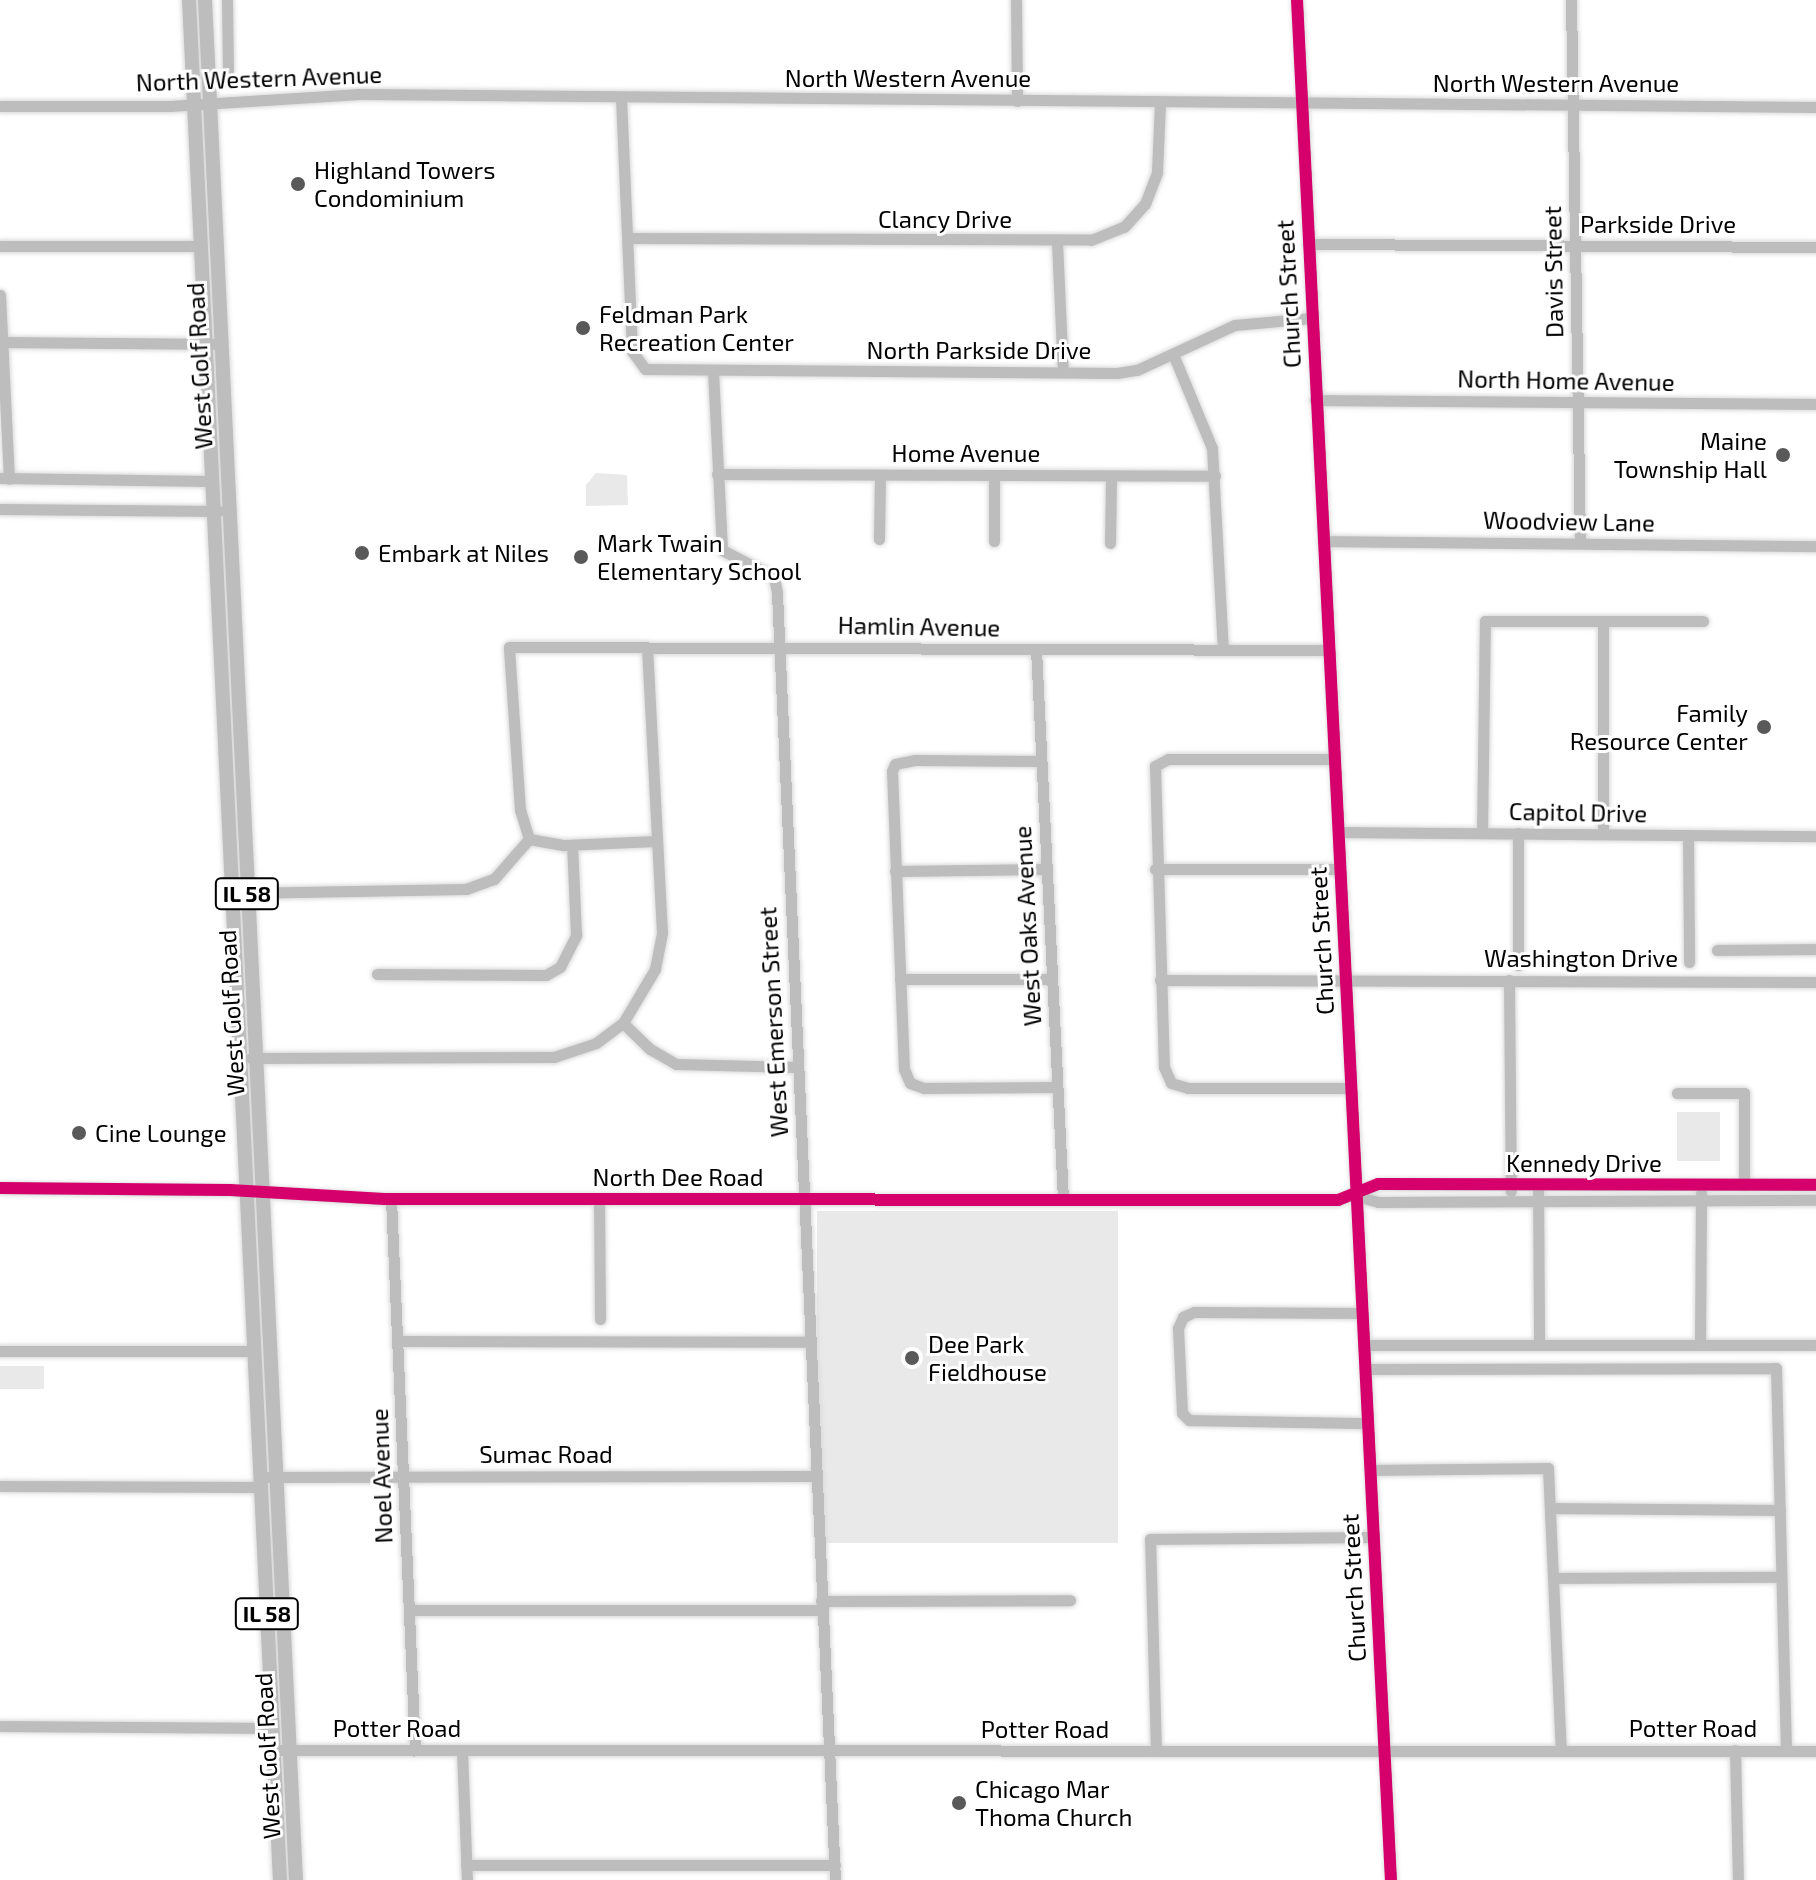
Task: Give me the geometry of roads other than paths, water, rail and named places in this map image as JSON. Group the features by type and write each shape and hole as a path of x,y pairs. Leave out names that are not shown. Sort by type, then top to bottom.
{"main road":[{"name":"West Golf Road","path":"189,0 280,1880"},
{"name":"West Golf Road","path":"205,0 296,1880"}],"street":[{"path":"227,0 228,71"},
{"path":"1016,0 1017,101"},
{"name":"Church Street","path":"1297,0 1391,1880"},
{"name":"Davis Street","path":"1571,0 1580,543"},
{"name":"North Western Avenue","path":"0,106 192,103 360,94 1816,107"},
{"path":"621,98 628,238"},
{"name":"Clancy Drive","path":"628,238 1057,242 1110,234 1145,204 1157,172 1160,102"},
{"name":"North Parkside Drive","path":"628,238 632,351 638,365 652,371 1126,372 1235,325 1312,318"},
{"path":"1057,242 1063,372"},
{"name":"Parkside Drive","path":"1308,244 1816,247"},
{"path":"0,246 199,246"},
{"path":"0,295 4,478 210,481"},
{"path":"2,342 220,344"},
{"path":"1173,354 1206,427 1215,476 1223,649"},
{"name":"West Emerson Street","path":"713,371 722,550 774,577 835,1880"},
{"name":"North Home Avenue","path":"1315,400 1816,404"},
{"name":"Home Avenue","path":"717,474 1215,476"},
{"path":"879,539 880,475"},
{"path":"994,475 994,541"},
{"path":"1110,543 1111,476"},
{"path":"0,509 228,511"},
{"name":"Woodview Lane","path":"1323,541 1816,546"},
{"path":"1482,833 1485,621 1703,621"},
{"path":"1603,622 1603,834"},
{"name":"Hamlin Avenue","path":"529,839 520,810 509,647 1329,650"},
{"path":"239,1058 554,1057 596,1043 623,1023 648,986 660,952 647,648"},
{"name":"West Oaks Avenue","path":"1036,649 1063,1200"},
{"path":"1334,759 1168,759 1155,766 1155,869 1164,1067 1171,1083 1188,1088 1350,1088"},
{"path":"1041,761 895,764 890,779 904,1069 910,1083 924,1088 1057,1087"},
{"name":"Capitol Drive","path":"1339,832 1816,836"},
{"path":"1518,833 1518,965"},
{"path":"1688,835 1689,962"},
{"path":"231,893 466,889 494,879 529,839 572,845 656,841"},
{"path":"377,974 546,975 560,967 576,935 572,845"},
{"path":"895,871 1046,869"},
{"path":"1155,869 1340,869"},
{"path":"1717,950 1816,949"},
{"path":"900,979 1051,979"},
{"name":"Washington Drive","path":"1160,980 1816,982"},
{"path":"1509,980 1511,1201"},
{"path":"623,1023 650,1049 676,1064 797,1067"},
{"path":"1677,1093 1744,1093 1744,1185"},
{"name":"Kennedy Drive","path":"1356,1196 1378,1184 1816,1185"},
{"path":"1700,1345 1701,1184"},
{"path":"1538,1185 1539,1345"},
{"name":"North Dee Road","path":"0,1188 245,1191 391,1199 1063,1200 1356,1196"},
{"name":"Kennedy Drive","path":"1356,1196 1378,1202 1816,1200"},
{"name":"Noel Avenue","path":"391,1199 415,1750"},
{"name":"North Dee Road","path":"599,1199 600,1319"},
{"path":"1362,1313 1194,1312 1183,1317 1178,1328 1182,1413 1189,1420 1367,1423"},
{"path":"398,1341 811,1342"},
{"path":"1364,1345 1816,1345"},
{"path":"0,1351 253,1351"},
{"path":"1365,1369 1776,1368 1786,1750"},
{"path":"1370,1470 1548,1468 1561,1751"},
{"name":"Sumac Road","path":"0,1486 260,1482 276,1477 816,1476"},
{"path":"1550,1508 1780,1510"},
{"path":"1156,1751 1150,1539 1372,1537"},
{"path":"1553,1578 1781,1577"},
{"path":"409,1610 1070,1600"},
{"path":"0,1726 272,1728"},
{"name":"Potter Road","path":"273,1750 1816,1751"},
{"path":"1735,1750 1738,1880"},
{"path":"462,1751 467,1880"},
{"path":"466,1865 835,1865"}],"place":[{"name":"Highland Towers Condominium","path":"298,184"},
{"name":"Feldman Park Recreation Center","path":"583,328"},
{"name":"Maine Township Hall","path":"1783,455"},
{"name":"Embark at Niles","path":"362,553"},
{"name":"Mark Twain Elementary School","path":"581,557"},
{"name":"Family Resource Center","path":"1764,727"},
{"name":"Cine Lounge","path":"79,1133"},
{"name":"Dee Park Fieldhouse","path":"912,1358"},
{"name":"Chicago Mar Thoma Church","path":"959,1803"}]}
